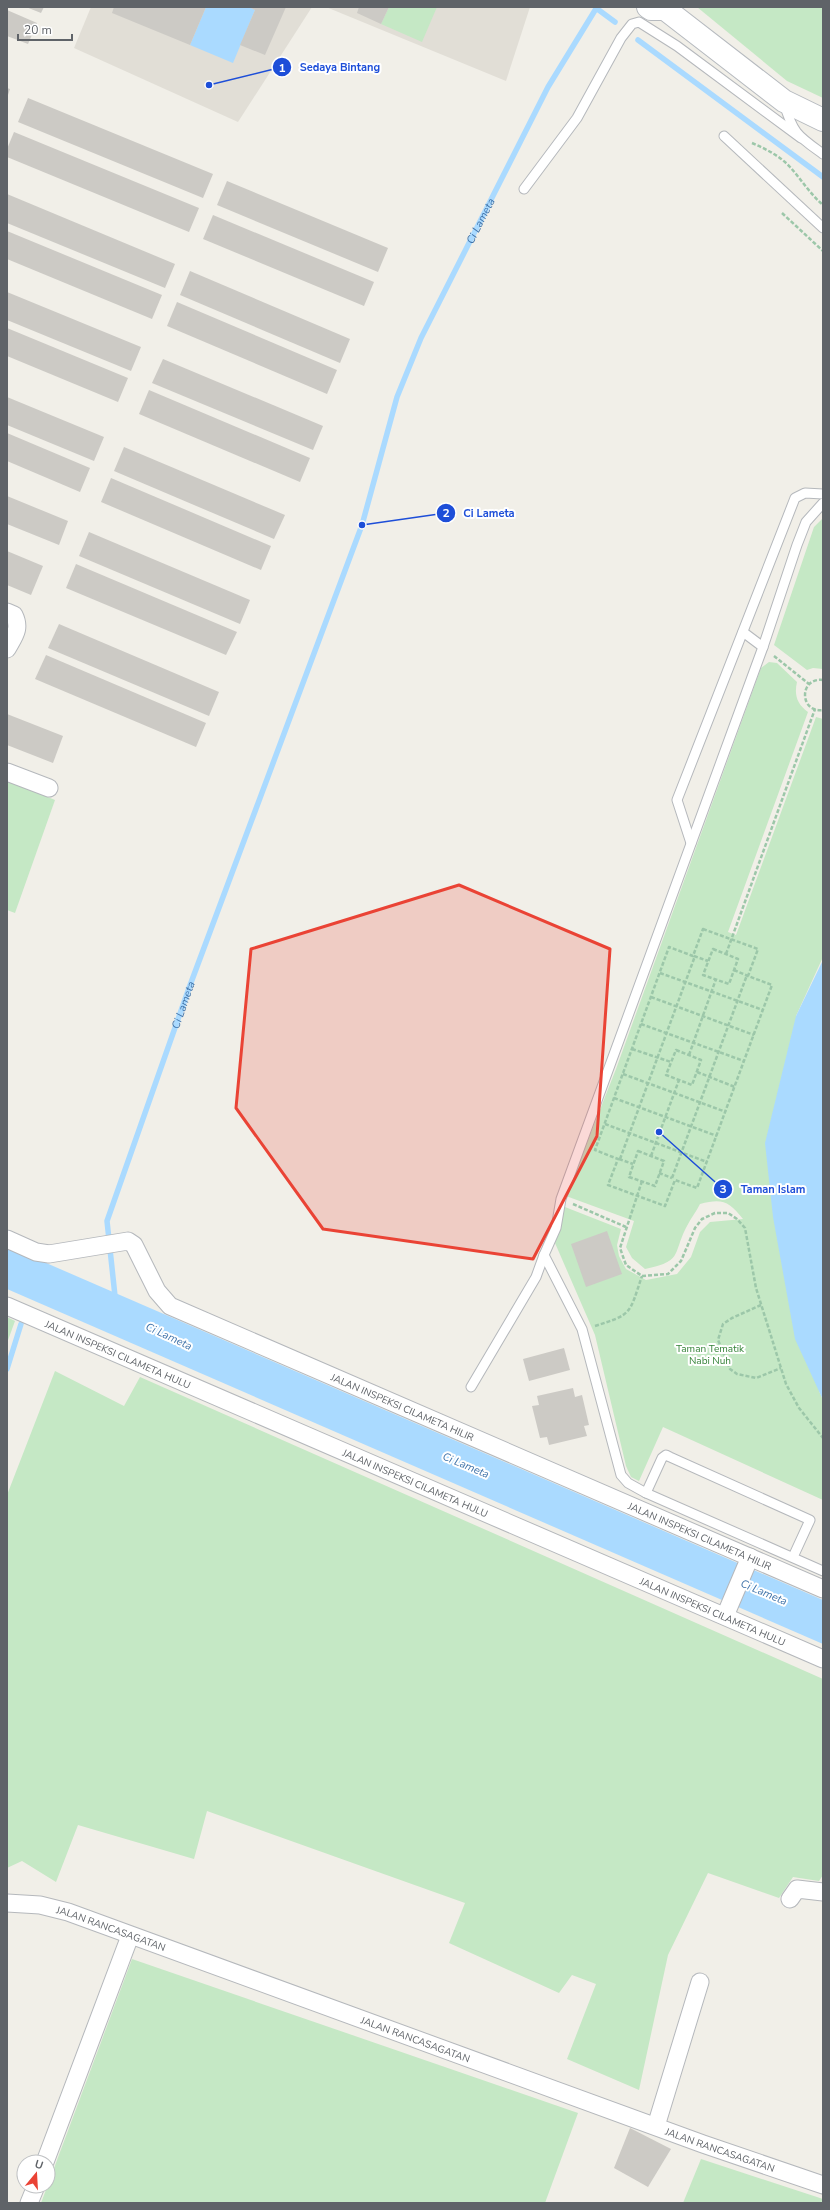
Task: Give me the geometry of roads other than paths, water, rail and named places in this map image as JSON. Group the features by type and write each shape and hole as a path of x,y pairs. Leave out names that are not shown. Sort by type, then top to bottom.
{"street":[{"path":"659,8 784,101 823,120"},
{"path":"7,649 17,632 12,618"},
{"path":"7,772 49,788"},
{"name":"JALAN INSPEKSI CILAMETA HILIR","path":"7,1239 36,1252 49,1254 128,1241 134,1245 157,1291 170,1306 747,1562 823,1589"},
{"name":"JALAN INSPEKSI CILAMETA HULU","path":"7,1306 727,1611 823,1659"},
{"path":"727,1611 747,1562"},
{"path":"790,1899 797,1889 823,1892"},
{"name":"JALAN RANCASAGATAN","path":"7,1903 40,1905 68,1912 130,1936 823,2186"},
{"path":"48,2154 130,1936"},
{"path":"656,2126 700,1982"}],"lane":[{"path":"524,189 577,118 621,38 632,24 638,22 677,46 823,154"},
{"path":"784,101 790,125 801,138"},
{"path":"724,136 823,228"},
{"path":"691,842 677,800 796,498 805,493 823,494"},
{"path":"471,1388 536,1277 556,1228 561,1199 806,522 823,503"},
{"path":"743,632 762,647"},
{"path":"544,1255 582,1329 621,1475 628,1483 646,1493 823,1571"},
{"path":"646,1493 662,1458 666,1455 810,1520 793,1557"}],"water":[{"path":"206,7 249,7 255,10 233,63 190,45"},
{"path":"823,960 823,1400 795,1339 773,1217 765,1143 796,1016"},
{"path":"7,1246 823,1600 823,1644 7,1289"}],"waterway":[{"name":"Ci Lameta","path":"118,1298 115,1296 107,1221 189,988 362,525 397,397 421,338 548,87 597,7"},
{"path":"596,8 615,22"},
{"path":"638,40 823,177"},
{"path":"7,1369 21,1324"}],"place":[{"name":"Sedaya Bintang","path":"209,85"},
{"name":"Ci Lameta","path":"362,525"},
{"name":"Taman Islam","path":"659,1132"}],"park label":[{"name":"Taman Tematik Nabi Nuh","path":"710,1354"}]}
